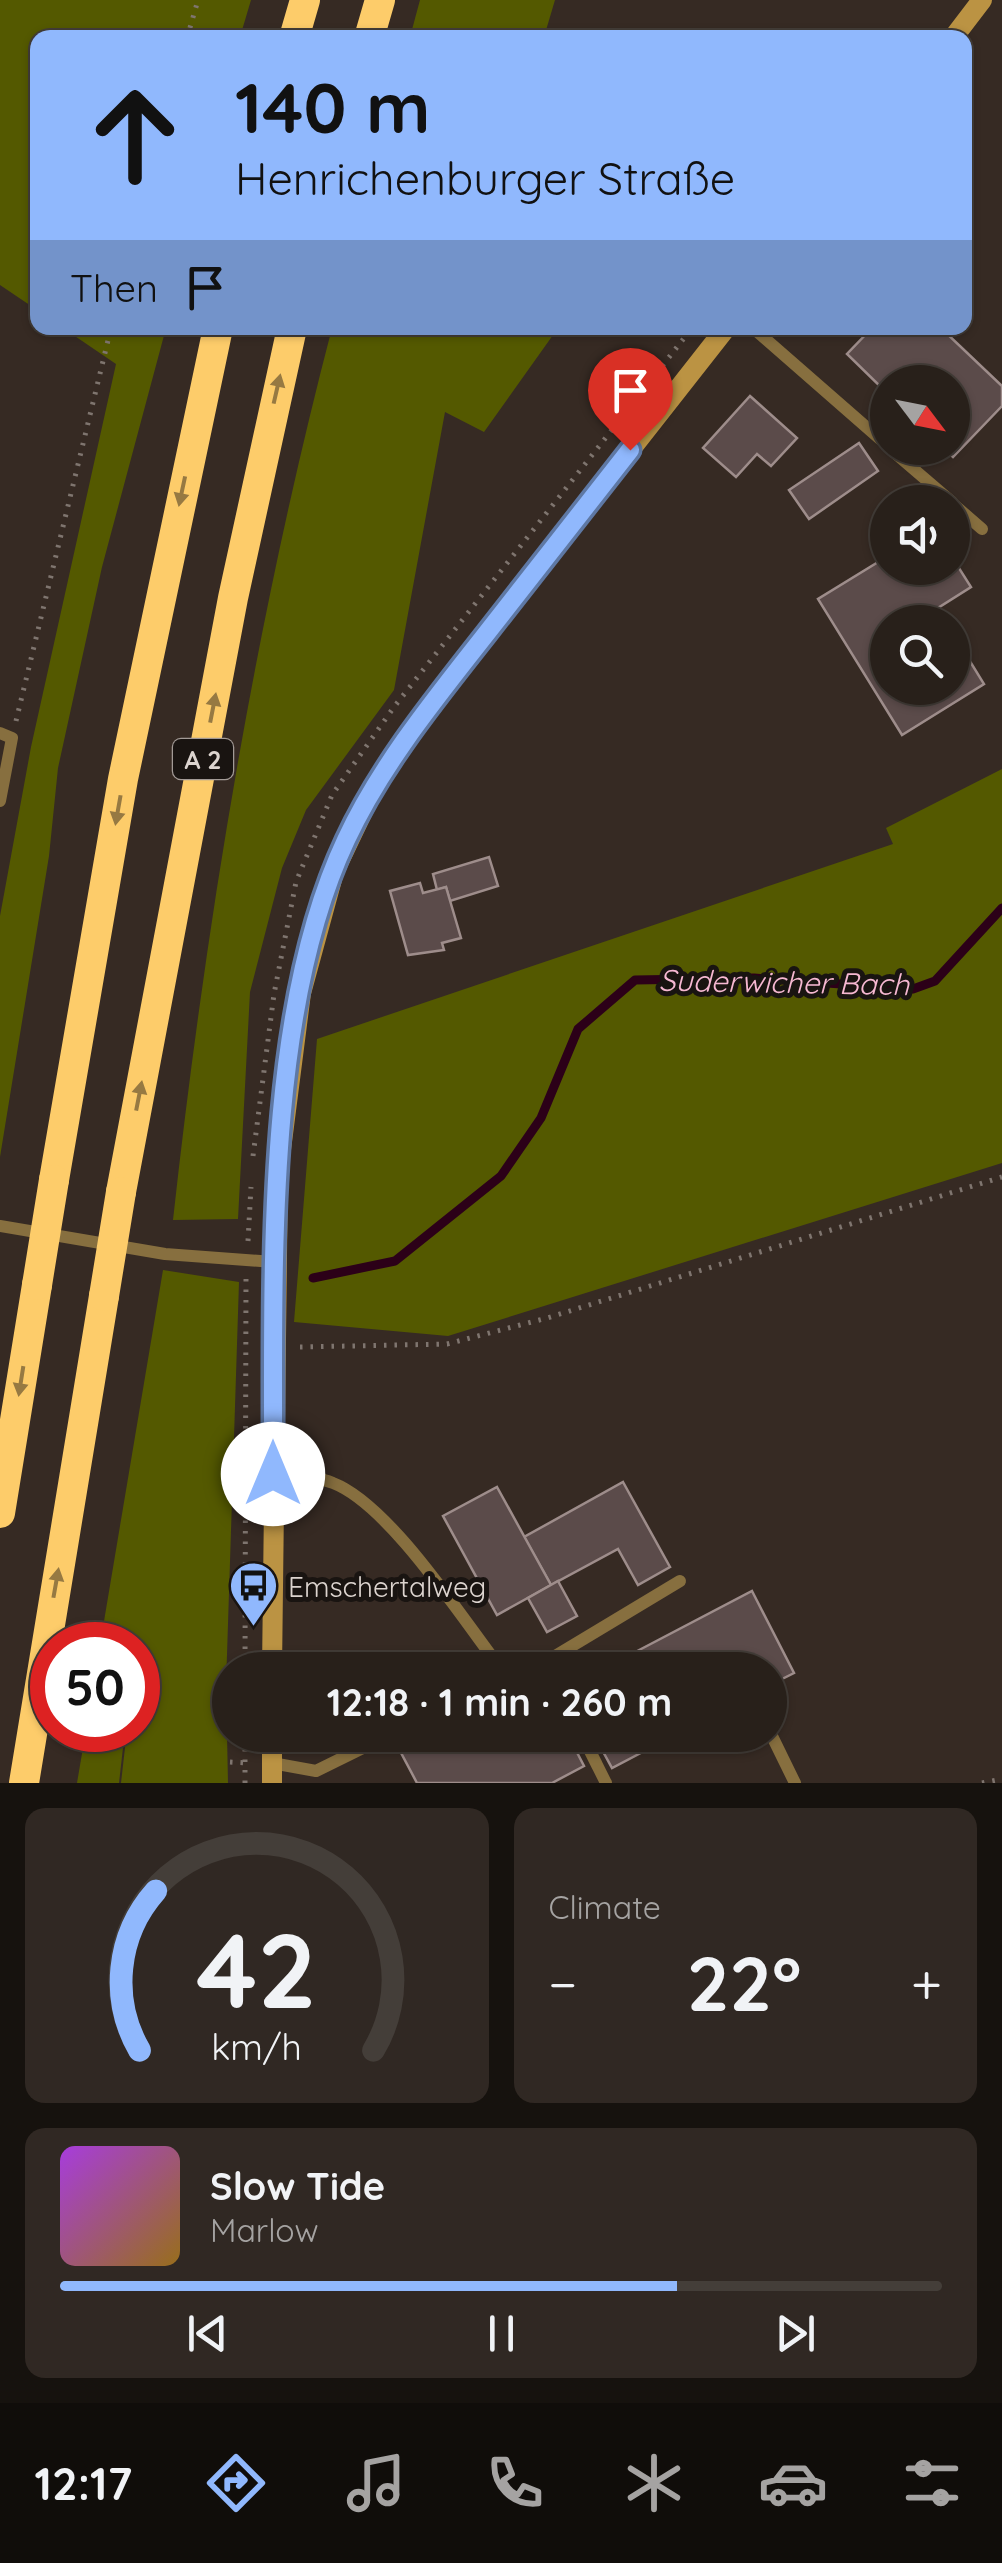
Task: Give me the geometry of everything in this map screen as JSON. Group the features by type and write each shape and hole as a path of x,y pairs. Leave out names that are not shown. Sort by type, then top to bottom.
{"highway":[{"path":"296,30 305,0"},
{"path":"372,30 380,0"},
{"name":"A 2","path":"0,1514 123,779 217,335"},
{"name":"A 2","path":"24,1783 121,1192 233,598 290,335"}],"main road":[{"path":"959,30 982,0"},
{"path":"272,1652 274,1262 291,1056 314,935 334,872 378,780 438,694 720,335"}],"lane":[{"path":"761,335 870,431"},
{"path":"909,465 931,485"},
{"path":"970,519 982,530"},
{"path":"0,802 6,736"},
{"path":"0,1226 166,1254 274,1262"},
{"path":"273,1474 331,1482 358,1496 390,1528 488,1652"},
{"path":"562,1652 680,1580"},
{"path":"272,1773 316,1771 355,1752"},
{"path":"590,1752 606,1783"},
{"path":"780,1752 795,1783"}],"path":[{"path":"189,30 198,0"},
{"path":"6,736 109,335"},
{"path":"274,1348 447,1344 547,1318 1002,1177"},
{"path":"245,1652 246,1260"},
{"path":"245,1752 245,1783"},
{"path":"982,1783 1002,1779"}],"shaded area":[{"path":"0,0 251,0 242,30 30,30 30,305 0,285"},
{"path":"420,0 555,0 546,30 412,30"},
{"path":"73,335 164,335 102,567 58,768 49,856 0,1157 0,916 31,747 116,364"},
{"path":"330,335 553,335 484,432 445,412 394,690 306,810 282,868 250,992 238,1219 173,1220 201,995 236,771"},
{"path":"1002,769 1002,1163 448,1336 294,1322 317,1039 893,844 886,828"},
{"path":"163,1270 239,1282 227,1652 212,1652 212,1752 227,1752 228,1783 121,1783 125,1752 160,1752 160,1622 104,1622"},
{"path":"82,1752 123,1752 119,1783 77,1783"}],"building":[{"path":"865,335 948,335 1002,386 1002,406 970,439 970,365 870,365 870,376 847,354"},
{"path":"750,396 797,438 771,466 757,454 736,477 703,448"},
{"path":"859,443 870,465 878,471 809,519 789,490"},
{"path":"870,567 870,585 971,587 943,605 870,605 870,683 818,599"},
{"path":"970,661 984,684 970,693"},
{"path":"883,705 950,705 902,735"},
{"path":"489,857 498,886 450,901 446,887 437,890 433,874"},
{"path":"420,883 423,893 446,887 461,938 442,943 444,950 408,955 390,891"},
{"path":"623,1482 670,1567 638,1585 618,1549 551,1585 524,1537"},
{"path":"497,1487 551,1585 497,1615 443,1516"},
{"path":"558,1581 577,1616 547,1632 528,1598"},
{"path":"752,1591 783,1652 635,1652"},
{"path":"401,1752 577,1752 584,1766 552,1783 417,1783"},
{"path":"603,1752 643,1752 612,1768"}],"waterway":[{"name":"Suderwicher Bach","path":"313,1278 395,1261 501,1176 541,1118 578,1029 635,980 754,978 913,989 935,981 1002,908"}],"place":[{"name":"Emschertalweg","path":"253,1628"}],"route":[{"path":"273,1474 274,1262 280,1148 301,993 334,872 345,842 378,780 438,694 630,450"}]}
